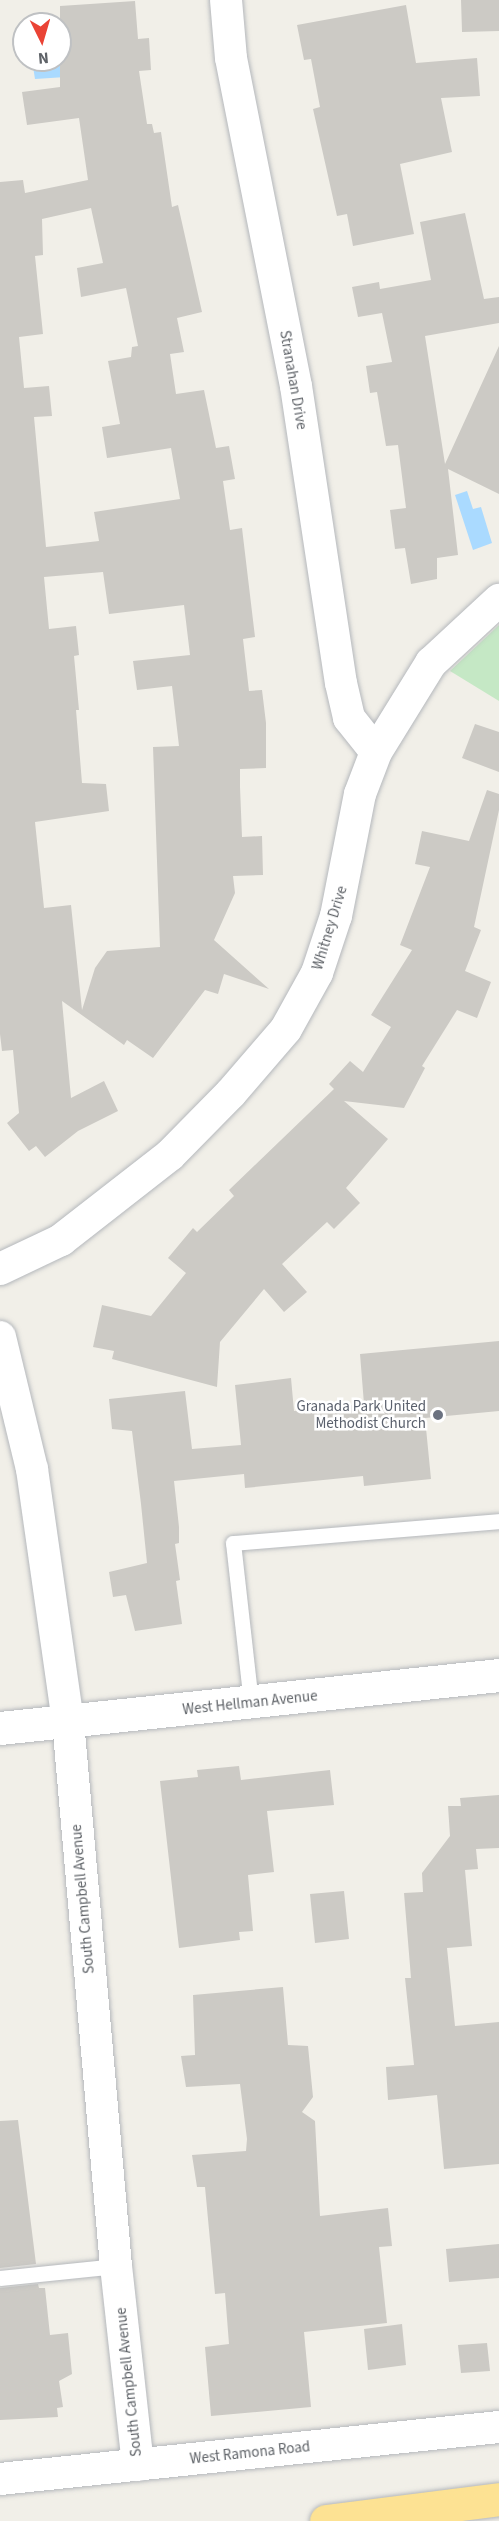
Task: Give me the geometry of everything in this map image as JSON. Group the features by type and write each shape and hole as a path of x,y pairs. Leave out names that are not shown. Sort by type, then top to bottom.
{"highway":[{"path":"326,2521 499,2499"}],"street":[{"name":"Stranahan Drive","path":"226,0 231,58 296,386 341,683 350,718 376,752"},
{"name":"Whitney Drive","path":"0,1269 61,1240 170,1155 231,1093 286,1029 317,973 336,916 360,794 376,752 431,663 499,600"},
{"name":"South Campbell Avenue","path":"0,1337 32,1469 68,1721 116,2266 138,2465"},
{"name":"West Hellman Avenue","path":"0,1728 251,1704 499,1676"},
{"name":"West Ramona Road","path":"0,2479 499,2427"}],"lane":[{"path":"251,1704 233,1543 499,1521"},
{"path":"0,2278 116,2266"}],"green space":[{"path":"499,625 499,701 450,671"}],"water":[{"path":"72,69 81,76 35,79 34,72 72,72"},
{"path":"467,491 473,509 481,507 492,543 473,550 455,495"}],"building":[{"path":"461,0 499,0 499,31 462,32"},
{"path":"135,1 138,39 149,38 151,70 139,71 147,124 152,124 154,133 161,132 172,207 178,205 202,312 177,318 184,352 170,354 176,394 204,390 216,448 229,446 235,479 223,481 230,530 242,528 255,637 243,639 249,691 262,690 266,723 266,768 240,769 242,837 262,836 263,875 233,876 235,893 214,940 269,989 224,974 218,994 205,990 153,1058 127,1040 124,1045 62,1001 71,1098 104,1081 118,1111 78,1131 45,1157 36,1146 29,1151 7,1123 19,1113 13,1050 2,1051 0,1034 0,182 23,180 25,193 88,180 79,118 27,125 22,92 60,87 60,72 72,72 72,12 60,12 60,6","holes":["91,208 103,263 77,268 81,297 126,288 138,346 132,347 131,357 108,361 120,424 102,427 107,458 171,448 180,499 94,512 99,541 46,547 34,417 52,416 49,386 24,388 19,337 43,334 35,256 43,255 42,219","103,572 109,614 184,605 190,655 133,661 137,690 172,686 179,746 153,747 160,947 107,951 95,968 82,1010 71,905 44,908 35,822 109,811 106,784 82,783 76,710 79,710 74,656 79,655 76,626 49,629 44,577"]},
{"path":"406,5 416,63 477,58 480,96 441,98 452,152 400,164 414,234 353,246 347,214 337,216 313,109 320,107 311,59 304,60 297,25"},
{"path":"465,213 484,299 499,297 499,323 425,336 445,464 499,346 499,494 448,469 458,555 437,558 437,579 411,584 405,548 395,549 390,510 406,508 398,445 386,446 377,392 370,393 366,366 392,362 382,313 358,317 352,287 379,282 380,289 431,280 420,222"},
{"path":"475,724 499,732 499,772 462,758"},
{"path":"487,790 499,794 499,810 474,927 481,930 465,971 491,982 477,1018 457,1010 422,1066 425,1068 404,1108 344,1101 388,1139 346,1188 360,1203 334,1229 327,1222 282,1264 307,1292 284,1312 264,1289 220,1342 217,1387 112,1359 114,1351 93,1347 102,1305 151,1316 186,1273 168,1258 193,1228 197,1232 234,1196 229,1190 334,1089 329,1084 350,1061 363,1072 391,1027 371,1015 412,950 400,945 430,867 415,864 422,831 469,841"},
{"path":"499,1341 499,1411 425,1418 431,1479 364,1486 363,1476 245,1488 244,1474 174,1481 179,1527 179,1543 175,1544 180,1580 176,1581 182,1624 135,1631 126,1595 113,1597 109,1572 147,1563 141,1504 132,1431 112,1429 109,1399 185,1391 192,1449 241,1445 235,1385 291,1378 294,1411 364,1404 360,1354"},
{"path":"239,1766 241,1780 330,1770 334,1805 267,1811 274,1872 248,1875 253,1931 239,1932 240,1940 179,1948 160,1781 198,1777 197,1770"},
{"path":"499,1795 499,1848 476,1849 478,1869 465,1870 472,1946 447,1948 455,2026 499,2022 499,2164 444,2169 437,2095 388,2100 386,2067 414,2065 405,1978 411,1978 404,1893 423,1892 422,1873 450,1836 448,1806 461,1806 460,1798"},
{"path":"344,1891 349,1939 315,1943 310,1894"},
{"path":"283,1987 288,2045 308,2046 313,2097 302,2112 315,2121 320,2216 388,2208 392,2246 379,2247 387,2323 304,2332 311,2407 211,2416 205,2347 229,2344 225,2293 215,2294 205,2187 197,2187 192,2155 246,2151 247,2139 240,2084 186,2087 181,2056 195,2055 193,1995"},
{"path":"18,2120 36,2264 0,2268 0,2121"},
{"path":"499,2244 499,2278 449,2282 446,2249"},
{"path":"38,2284 39,2288 45,2288 50,2335 68,2333 72,2374 59,2381 63,2407 57,2408 58,2417 0,2420 0,2288"},
{"path":"402,2324 406,2365 368,2370 364,2329"},
{"path":"487,2343 490,2371 461,2373 458,2345"}],"place":[{"name":"Granada Park United Methodist Church","path":"438,1415"}]}
